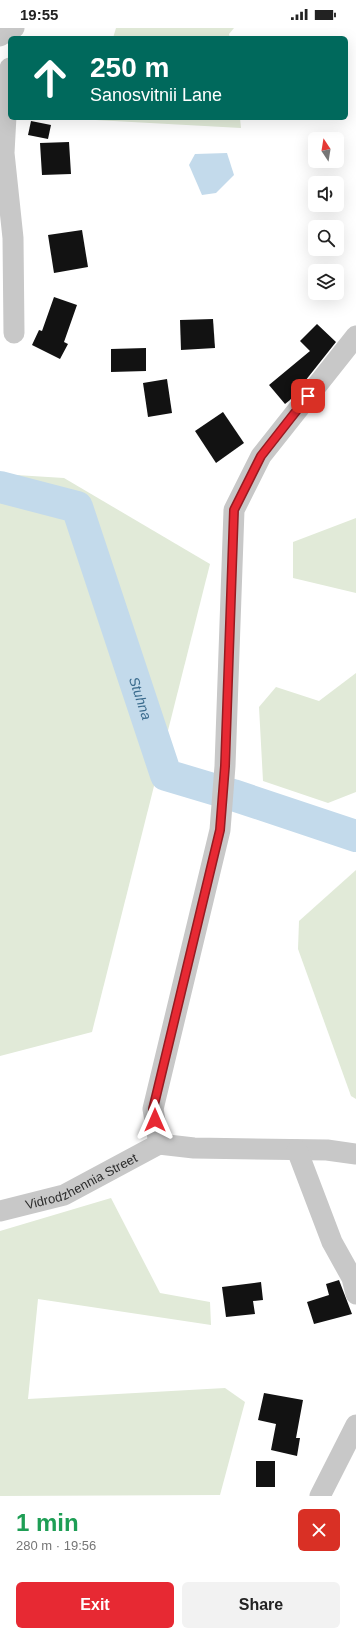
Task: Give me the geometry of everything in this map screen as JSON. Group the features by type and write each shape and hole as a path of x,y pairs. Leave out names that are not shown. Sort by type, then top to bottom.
{"street":[{"path":"0,36 14,28"},
{"path":"8,79 4,153 13,238 14,333"},
{"path":"356,336 261,456 234,510 225,766 220,830 153,1109 159,1144 194,1148 327,1150 356,1154"},
{"name":"Vidrodzhennia Street","path":"0,1211 64,1195 159,1144"},
{"path":"297,1150 332,1242 354,1286"},
{"path":"320,1496 356,1425"}],"green space":[{"path":"116,28 234,28 229,34 230,36 114,36"},
{"path":"95,120 240,120 241,128"},
{"path":"0,474 64,478 210,564 92,1032 0,1056"},
{"path":"356,518 356,593 293,578 293,542"},
{"path":"356,673 356,792 328,803 263,781 259,707 276,687 319,701"},
{"path":"356,870 356,1099 351,1096 298,949 299,921"},
{"path":"111,1198 160,1293 210,1302 211,1325 38,1299 28,1399 225,1388 245,1402 220,1495 0,1496 0,1231"}],"water":[{"path":"227,153 234,175 216,193 202,195 189,165 195,154"}],"building":[{"path":"31,121 51,125 48,139 28,135"},
{"path":"69,142 71,174 42,175 40,143"},
{"path":"82,230 88,267 54,273 48,235"},
{"path":"54,297 77,305 64,342 68,344 60,359 32,345 39,330 42,331"},
{"path":"213,319 215,348 181,350 180,320"},
{"path":"317,324 336,342 290,400 285,404 269,385 310,351 300,341"},
{"path":"146,348 146,371 111,372 111,349"},
{"path":"167,379 172,413 148,417 143,383"},
{"path":"223,412 244,443 216,463 195,431"},
{"path":"339,1280 352,1314 314,1324 307,1302 329,1295 326,1284"},
{"path":"261,1282 263,1300 253,1301 255,1314 226,1317 222,1287"},
{"path":"264,1393 303,1400 296,1438 300,1438 297,1456 271,1450 276,1424 258,1420"},
{"path":"256,1461 275,1461 275,1487 256,1487"}],"waterway":[{"name":"Stuhna","path":"0,487 77,507 166,775 233,795 356,836"}],"route":[{"path":"155,1120 153,1109 220,830 225,766 234,510 261,456 308,396"}]}
